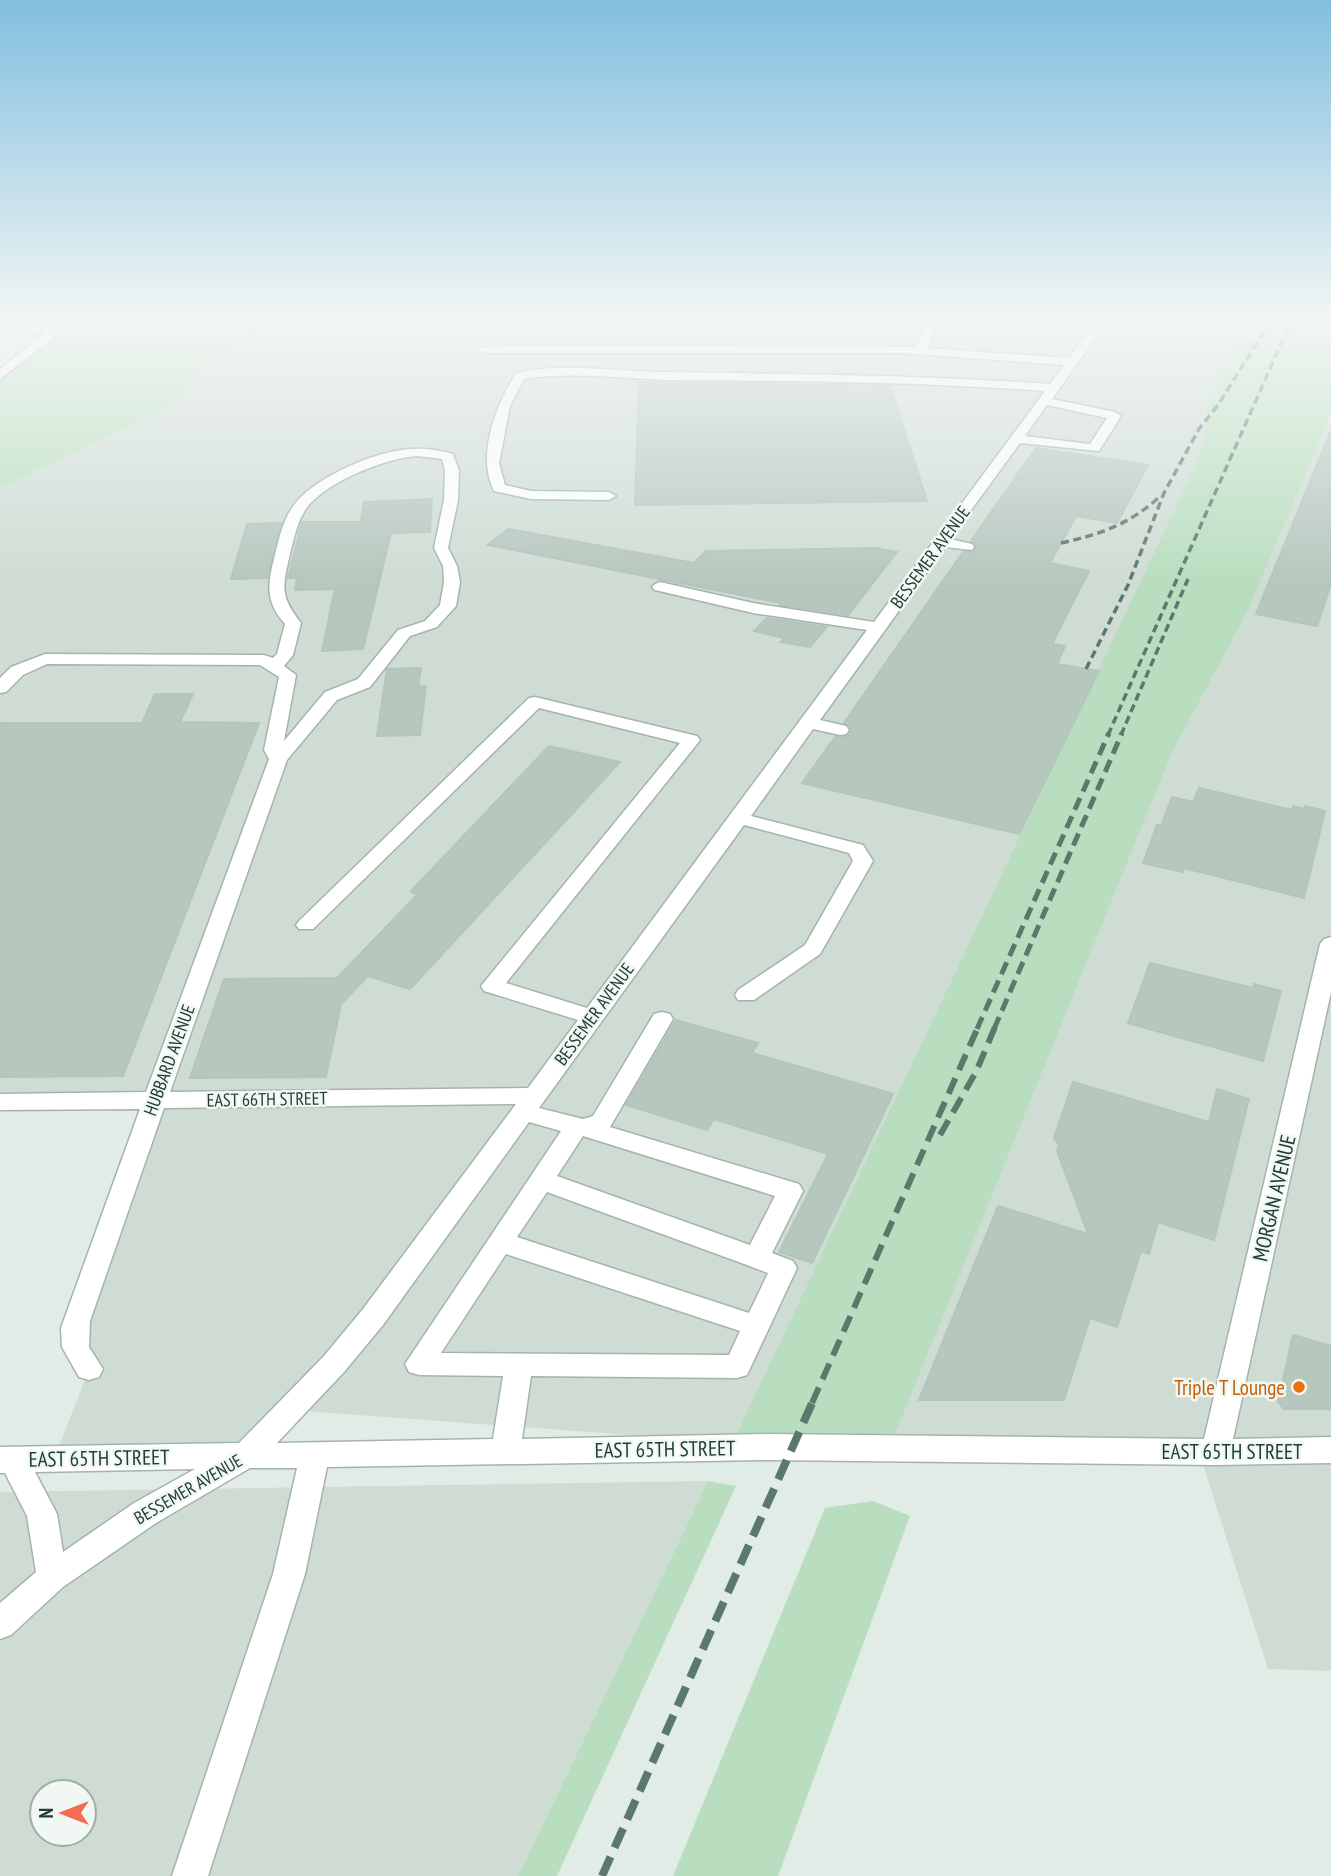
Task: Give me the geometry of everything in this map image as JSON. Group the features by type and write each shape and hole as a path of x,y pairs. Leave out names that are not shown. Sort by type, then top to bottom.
{"street":[{"path":"504,407 492,463 499,488 531,495 609,496"},
{"name":"BESSEMER AVENUE","path":"0,1624 52,1577 145,1513 247,1455 334,1364 373,1317 1037,407"},
{"path":"1016,439 1094,448 1115,416 1099,407"},
{"path":"274,667 285,655 293,624 281,611 275,594 281,558 298,508 321,489 377,460 401,453 438,453 448,457 452,471 451,500 441,548 450,566 452,582 447,606 431,624 404,633 364,683 331,696 275,754"},
{"path":"941,542 967,547"},
{"path":"660,587 753,608 878,627"},
{"path":"0,688 17,671 45,659 264,660 288,675 275,754"},
{"path":"306,925 535,702 691,740 492,986 592,1017"},
{"path":"808,723 840,730"},
{"name":"HUBBARD AVENUE","path":"89,1369 76,1353 72,1336 275,754"},
{"path":"738,818 856,849 863,861 813,949 746,995"},
{"name":"MORGAN AVENUE","path":"1216,1452 1331,944"},
{"path":"541,1180 784,1268 737,1367 419,1364 541,1180 580,1127 601,1122 662,1018"},
{"name":"EAST 66TH STREET","path":"0,1102 529,1104 580,1127 790,1191 756,1258"},
{"path":"501,1242 757,1326"},
{"path":"506,1451 519,1365"},
{"name":"EAST 65TH STREET","path":"6,1460 769,1447 1216,1452 1331,1450"},
{"path":"190,1876 289,1574 315,1454"},
{"path":"6,1460 42,1514 52,1577"}],"shaded area":[{"path":"171,407 1296,407 1302,417 1331,422 1331,1671 1268,1669 1199,1452 793,1447 291,1410 247,1455 54,1459 89,1369 76,1354 154,1101 0,1102 0,488"},
{"path":"708,1481 518,1876 0,1876 0,1492"}],"green space":[{"path":"0,407 171,407 0,488"},
{"path":"1208,407 1331,407 1331,414 1246,614 1172,752 889,1449 730,1448 1182,494 1203,446"},
{"path":"708,1481 736,1486 557,1876 518,1876"},
{"path":"873,1501 910,1516 778,1876 673,1876 825,1508"}],"building":[{"path":"638,407 897,407 927,501 635,505"},
{"path":"1331,430 1331,584 1317,626 1256,614"},
{"path":"1036,448 1148,465 1117,523 1076,516 1050,563 1089,571 1052,644 1065,646 1057,664 1099,671 1019,834 802,783 835,737 846,737 851,732 844,723 963,552 974,551 976,546 971,541"},
{"path":"432,499 430,532 391,533 363,649 322,651 335,589 295,590 297,578 288,578 302,522 361,522 364,502"},
{"path":"282,523 267,578 231,579 247,524"},
{"path":"508,529 694,563 706,551 876,548 897,552 848,615 780,605 781,603 488,545"},
{"path":"767,618 827,627 810,647 781,642 784,638 754,631"},
{"path":"421,668 418,687 426,686 420,735 377,736 387,669"},
{"path":"155,694 193,694 180,722 259,723 123,1076 0,1077 0,723 142,723"},
{"path":"549,746 620,762 410,989 368,976 341,1004 326,1077 190,1078 224,979 337,978 417,895 411,891"},
{"path":"1199,788 1292,810 1293,806 1304,809 1305,806 1325,811 1304,898 1184,868 1183,872 1143,863 1157,825 1161,826 1172,797 1193,802"},
{"path":"1150,963 1253,988 1254,984 1281,991 1263,1061 1128,1023"},
{"path":"676,1020 758,1043 752,1053 893,1094 812,1263 779,1252 828,1154 714,1119 707,1130 626,1105"},
{"path":"1073,1082 1209,1122 1217,1089 1249,1099 1214,1240 1158,1222 1149,1254 1141,1251 1117,1327 1090,1318 1064,1400 919,1400 998,1206 1088,1234 1057,1151 1059,1145 1054,1138"},
{"path":"1293,1335 1331,1346 1331,1409 1284,1409 1278,1402"}],"railway":[{"path":"1086,669 1128,585 1164,493 1199,429 1217,407"},
{"path":"1108,735 1253,407"},
{"path":"1061,543 1125,522 1158,498"},
{"path":"1121,735 1188,579"},
{"path":"977,1029 1109,733"},
{"path":"994,1029 1122,733"},
{"path":"812,1403 978,1027"},
{"path":"940,1135 976,1072 995,1027"},
{"path":"602,1876 813,1401"}],"place":[{"name":"Triple T Lounge","path":"1299,1387"}]}
